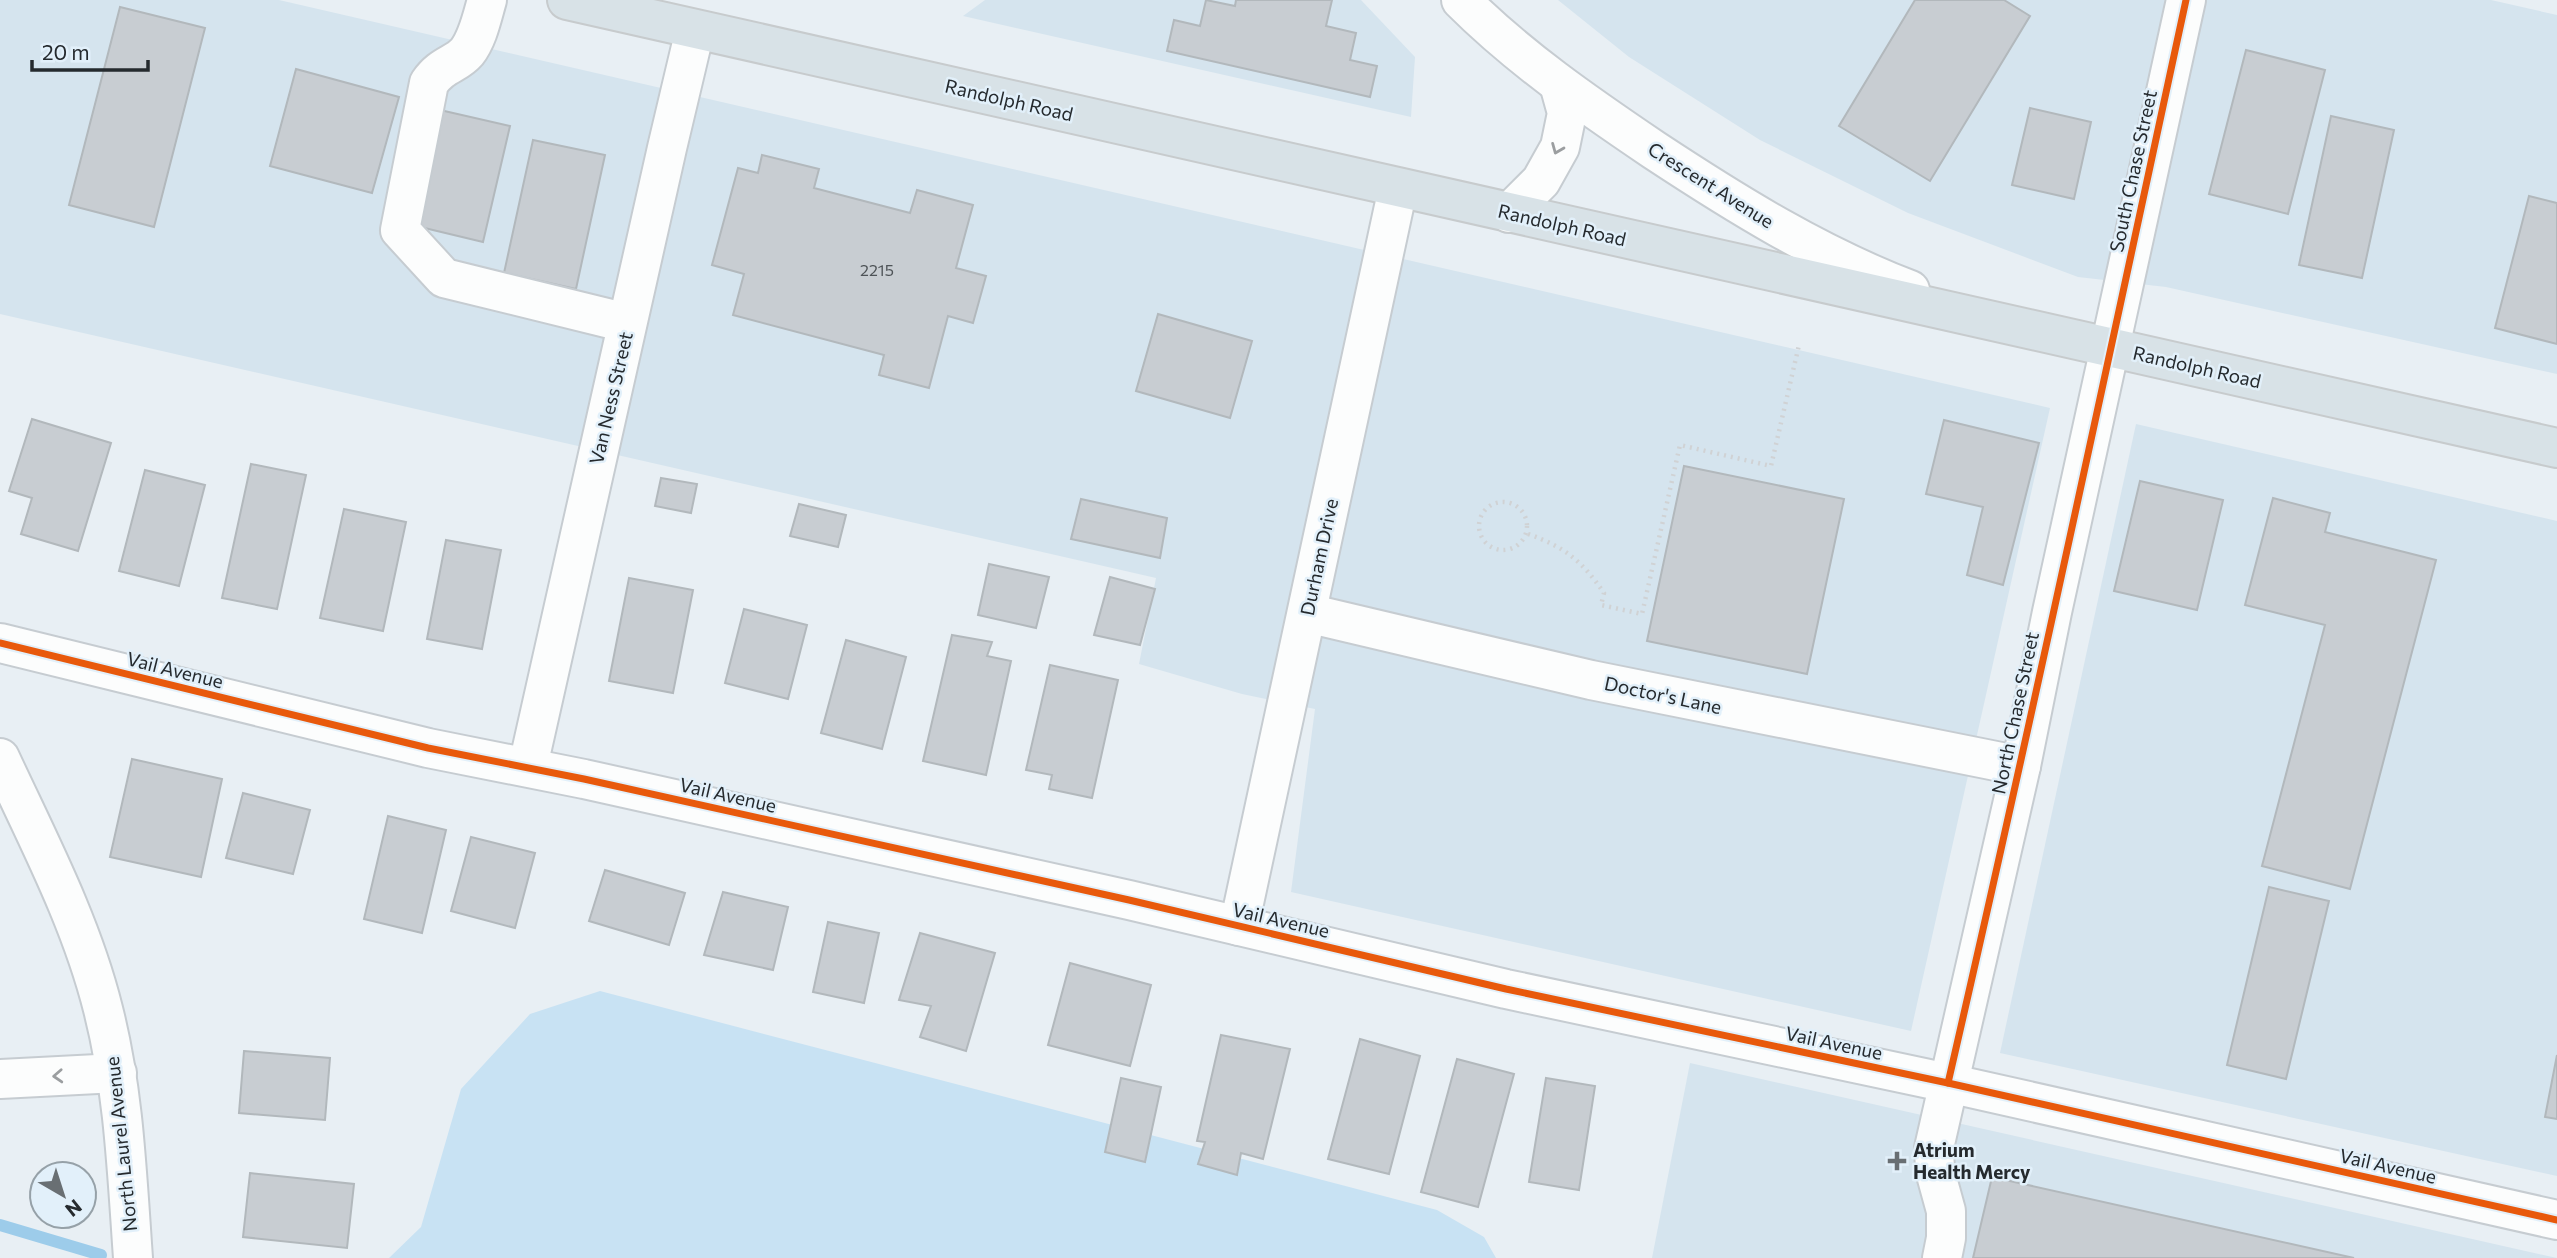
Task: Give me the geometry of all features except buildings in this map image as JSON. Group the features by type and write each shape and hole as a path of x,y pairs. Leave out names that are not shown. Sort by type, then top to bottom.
{"main road":[{"name":"Randolph Road","path":"568,0 2557,448"}],"street":[{"path":"487,0 474,41 466,54 438,71 429,83 400,230 444,278 627,323"},
{"name":"Crescent Avenue","path":"1461,0 1483,22 1577,98 1729,200 1821,252 1869,275 1990,321"},
{"name":"South Chase Street","path":"2111,348 2186,0"},
{"name":"Van Ness Street","path":"528,766 695,30"},
{"path":"1509,213 1541,181 1560,147 1567,113 1559,84"},
{"name":"Durham Drive","path":"1239,926 1398,188"},
{"name":"North Chase Street","path":"1942,1258 1947,1238 1946,1211 1936,1171 1934,1148 2021,766 2111,348"},
{"name":"Doctor's Lane","path":"1307,613 1591,680 2021,766"},
{"name":"Vail Avenue","path":"0,643 428,748 528,766 1493,986 1948,1083 2557,1220"},
{"name":"North Laurel Avenue","path":"0,758 75,921 103,1008 117,1073 125,1138 133,1258"},
{"path":"0,1079 117,1073"}],"path":[{"path":"1528,534 1570,553 1588,570 1604,593 1601,605 1642,614 1680,445 1771,466 1799,345"},
{"path":"1499,502 1513,503 1524,511 1529,525 1528,534 1520,543 1508,549 1492,547 1483,540 1478,529 1479,518 1487,508 1499,502"}],"shaded area":[{"path":"0,0 279,0 2050,408 1911,1031 1291,892 1315,709 1242,694 1139,664 1156,578 0,314"},
{"path":"985,0 1361,0 1415,57 1411,117 963,16"},
{"path":"1558,0 2491,0 2557,15 2557,374 2166,287 2078,277 1908,213 1760,140 1629,57"},
{"path":"2136,424 2557,521 2557,1176 2000,1053"},
{"path":"600,991 1437,1210 1484,1237 1496,1258 389,1258 421,1227 461,1089 530,1014"},
{"name":"Atrium Health Mercy","path":"1690,1063 2557,1258 1652,1258"}],"waterway":[{"path":"0,1225 101,1255"}],"cycle path":[{"path":"1948,1083 2186,0"},
{"path":"0,643 428,748 584,779 1129,900 1506,989 1948,1083 2557,1220"}],"place":[{"name":"Atrium Health Mercy","path":"1897,1161"}]}
